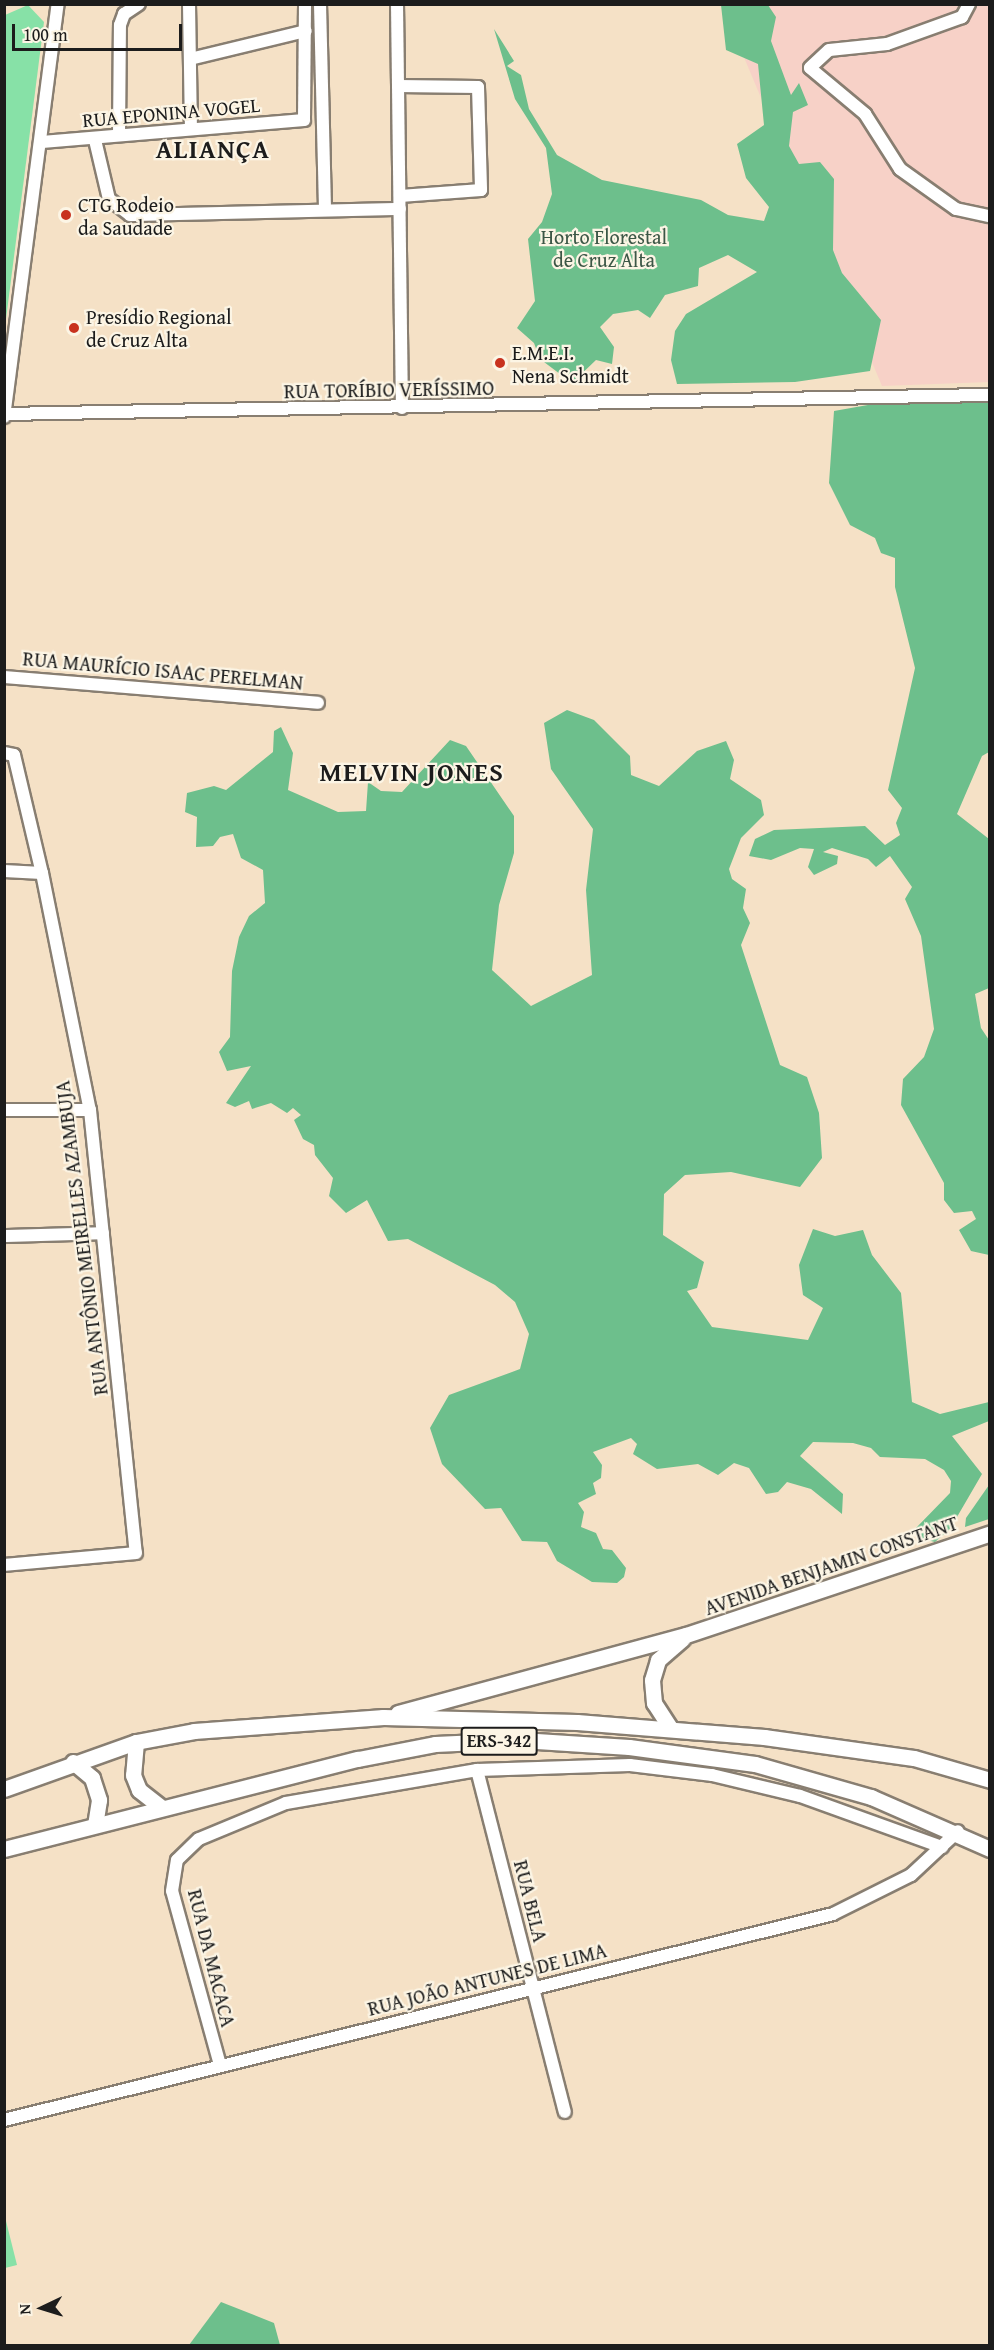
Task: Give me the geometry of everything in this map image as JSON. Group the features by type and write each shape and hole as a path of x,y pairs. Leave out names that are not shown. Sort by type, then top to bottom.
{"main road":[{"name":"AVENIDA BENJAMIN CONSTANT","path":"383,1717 687,1635 990,1533"},
{"name":"AVENIDA BENJAMIN CONSTANT","path":"671,1729 654,1704 652,1680 658,1660 687,1635"},
{"name":"ERS-342","path":"4,1789 73,1762 136,1742 194,1731 383,1717 671,1729 914,1758 990,1780"},
{"name":"ERS-342","path":"4,1849 161,1807 435,1744 521,1740 629,1747 755,1764 871,1797 958,1831 990,1849"},
{"path":"136,1742 133,1775 139,1790 161,1807"},
{"path":"73,1762 92,1778 99,1800 95,1824"}],"street":[{"path":"5,416 58,4"},
{"path":"119,135 120,25 139,4"},
{"path":"189,4 191,127"},
{"path":"190,59 306,31 305,4"},
{"path":"320,4 325,210"},
{"path":"397,4 402,408"},
{"path":"969,4 962,17 887,44 829,50 810,68 865,114 900,168 956,209 990,216"},
{"name":"RUA EPONINA VOGEL","path":"42,142 94,140 191,127 304,120 306,31"},
{"path":"94,140 109,199 119,211 325,210 400,203 481,190 478,87 398,86"},
{"name":"RUA TORÍBIO VERÍSSIMO","path":"5,416 990,395"},
{"name":"RUA MAURÍCIO ISAAC PERELMAN","path":"4,677 318,703"},
{"name":"RUA ANTÔNIO MEIRELLES AZAMBUJA","path":"4,753 14,755 42,873 90,1110 136,1553 4,1565"},
{"path":"4,871 42,873"},
{"path":"4,1110 90,1110"},
{"path":"4,1236 103,1233"},
{"path":"477,1770 630,1765 712,1775 862,1816 942,1847"},
{"name":"RUA DA MACACA","path":"220,2065 172,1891 177,1860 199,1839 286,1803 477,1770"},
{"name":"RUA BELA","path":"477,1770 565,2112"},
{"name":"RUA JOÃO ANTUNES DE LIMA","path":"4,2120 833,1914 911,1875 958,1831"}],"shaded area":[{"path":"722,5 989,5 989,382 882,386"}],"green space":[{"path":"28,5 44,22 5,327 5,15"},
{"name":"Horto Florestal de Cruz Alta","path":"721,5 768,5 776,17 771,41 791,95 799,83 808,105 793,112 789,146 799,164 820,162 834,179 833,250 842,273 881,320 870,371 795,382 677,384 671,360 675,331 686,314 757,272 728,255 699,268 698,286 665,295 650,318 638,310 613,314 600,327 614,347 612,364 596,360 572,383 540,359 534,343 517,328 535,301 528,239 542,222 552,194 546,148 515,99 494,29 514,61 507,66 521,75 529,109 557,155 602,180 701,200 728,215 764,221 769,207 746,178 737,144 764,125 758,64 726,50"},
{"path":"896,400 989,400 989,752 982,756 957,814 989,839 989,988 975,994 981,1028 989,1040 989,1255 971,1251 959,1230 976,1219 972,1211 954,1213 944,1200 944,1183 901,1105 903,1079 924,1057 934,1029 921,936 905,899 912,887 890,856 876,867 868,859 832,848 823,852 838,856 837,864 814,875 808,867 814,849 800,848 771,860 749,856 755,839 774,830 865,826 885,845 900,835 896,823 902,808 888,790 915,668 895,587 895,558 881,553 875,538 850,525 829,483 834,411"},
{"path":"567,710 594,720 630,756 631,775 659,786 697,751 726,741 734,760 730,779 761,800 764,815 741,838 729,869 732,879 746,889 743,908 750,923 741,945 780,1065 807,1077 819,1113 822,1158 800,1187 731,1172 685,1175 664,1194 663,1235 704,1262 697,1288 687,1291 712,1327 808,1340 823,1308 803,1295 799,1265 813,1229 835,1236 863,1230 872,1255 901,1293 912,1402 940,1414 989,1402 989,1421 952,1436 982,1474 950,1529 935,1542 919,1538 916,1528 950,1493 951,1481 944,1470 925,1459 880,1457 871,1448 853,1443 813,1442 800,1456 843,1494 842,1514 811,1489 787,1482 778,1492 766,1494 749,1468 734,1463 718,1475 698,1464 657,1469 633,1454 637,1444 631,1438 593,1452 602,1465 601,1478 593,1483 596,1494 578,1503 584,1512 581,1527 596,1533 603,1549 612,1550 626,1568 624,1577 617,1583 592,1582 557,1561 547,1542 522,1541 501,1508 485,1509 442,1464 430,1428 449,1395 520,1369 529,1334 515,1302 495,1285 408,1239 388,1241 367,1200 346,1213 329,1196 333,1178 315,1155 314,1145 303,1139 294,1120 301,1115 293,1108 287,1113 271,1103 252,1109 249,1101 235,1107 226,1103 251,1066 227,1071 219,1052 230,1037 232,971 239,937 249,916 265,903 263,870 241,858 233,834 220,837 213,846 196,847 197,817 185,812 187,793 214,786 226,790 273,752 274,731 281,727 293,753 288,790 338,812 366,811 368,782 381,791 402,792 450,740 466,746 514,816 514,853 499,905 492,970 531,1006 592,975 586,890 593,829 551,769 544,723"},
{"path":"989,1485 989,1519 965,1527 966,1518"},
{"path":"5,2217 17,2265 4,2268"},
{"path":"221,2302 274,2323 280,2345 189,2345"}],"place":[{"name":"CTG Rodeio da Saudade","path":"66,215"},
{"name":"Presídio Regional de Cruz Alta","path":"74,328"},
{"name":"E.M.E.I. Nena Schmidt","path":"500,363"}],"district":[{"name":"ALIANÇA","path":"213,149"},
{"name":"MELVIN JONES","path":"412,772"}]}
